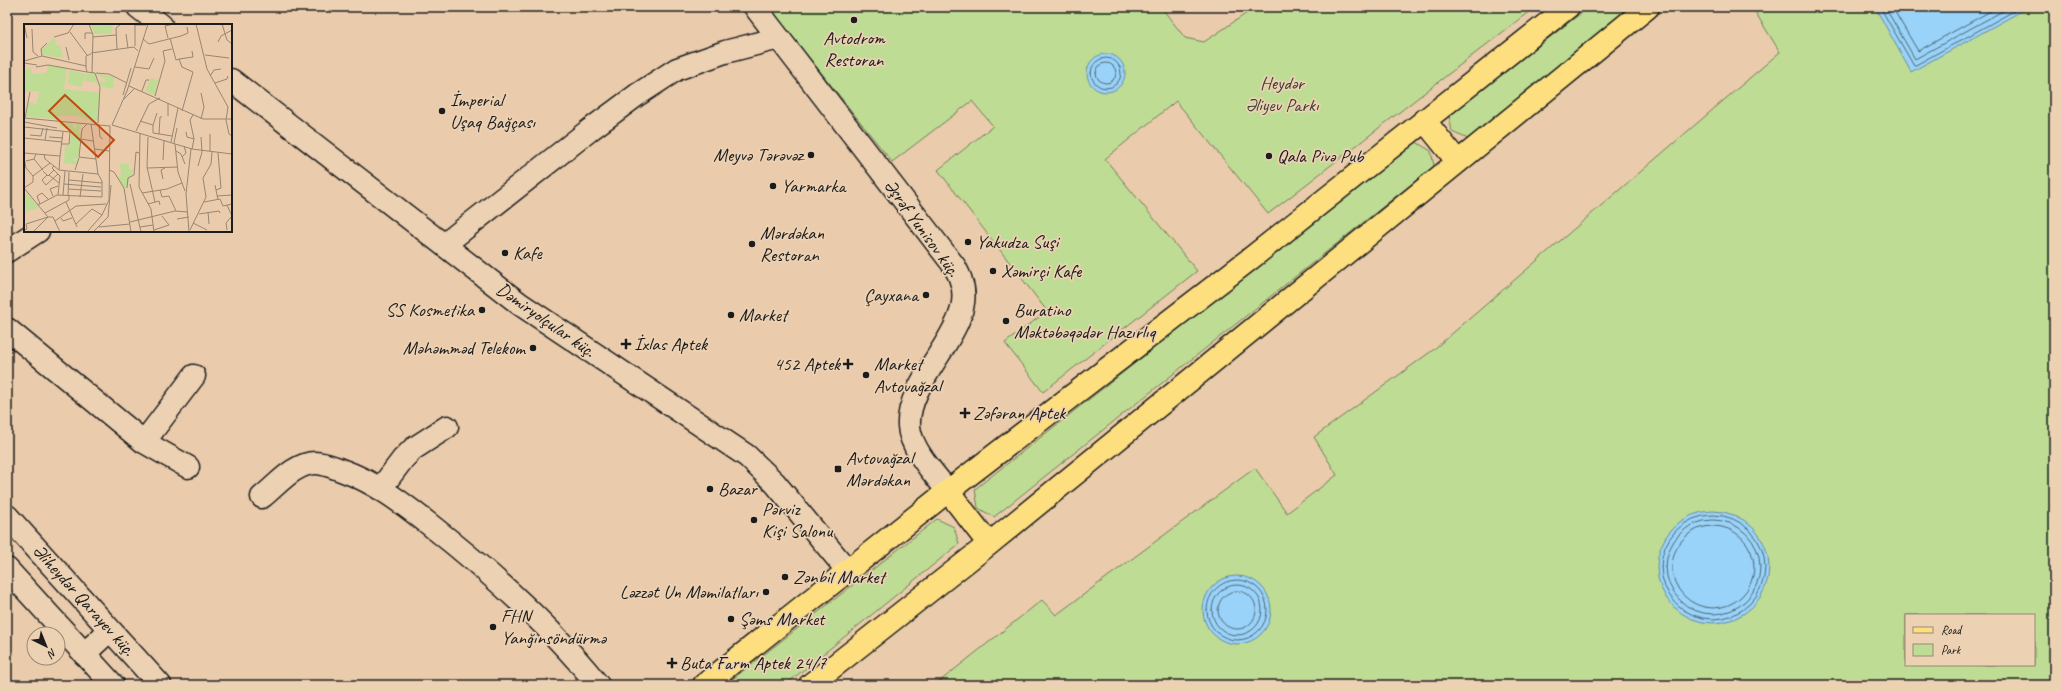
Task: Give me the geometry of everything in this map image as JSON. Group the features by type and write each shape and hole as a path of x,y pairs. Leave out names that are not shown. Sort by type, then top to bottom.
{"main road":[{"path":"704,685 847,570 1250,259 1568,7"},
{"path":"810,685 989,544 1648,7"},
{"path":"1424,120 1458,162"},
{"path":"948,491 989,544"}],"street":[{"path":"138,7 159,24"},
{"name":"Əşrəf Yunisov küç.","path":"755,7 955,267 962,282 963,297 961,311 950,337 918,387 910,411 909,427 919,452 948,491"},
{"path":"445,244 591,129 637,95 677,69 725,52 779,38"},
{"name":"Dəmiryolçular küç.","path":"234,88 445,244 520,304 747,456 775,483 847,570"},
{"path":"7,251 36,232"},
{"path":"7,329 144,442 188,467"},
{"path":"144,442 194,376"},
{"path":"381,488 403,459 413,449 447,427"},
{"path":"262,497 300,466 315,463 330,466 363,478 381,488 471,557 502,584 547,627 579,661 598,685"},
{"name":"Əliheydər Qarayev küç.","path":"7,516 160,685"},
{"name":"Əliheydər Qarayev küç.","path":"7,569 113,685"},
{"path":"84,654 110,630"}],"green space":[{"name":"Heydər Əliyev Parkı","path":"769,7 1161,7 1185,38 1204,42 1256,7 1535,7 1268,214 1176,101 1105,159 1197,271 1043,392 1005,343 1047,311 938,170 993,126 972,101 892,162"},
{"path":"1589,7 1632,7 1468,139 1452,132 1449,115"},
{"path":"1752,7 2054,7 2054,685 935,685 1042,600 1056,615 1255,468 1287,513 1337,475 1314,437 1433,350 1780,52"},
{"path":"1416,142 1431,151 1434,166 994,517 978,508 975,489"},
{"path":"937,519 954,527 959,544 785,685 725,685"}],"water":[{"path":"1875,7 2027,7 2027,8 1911,72"},
{"path":"1102,54 1110,54 1120,59 1124,66 1124,80 1120,87 1110,92 1102,92 1092,87 1090,84 1087,77 1087,69 1092,59 1095,57"},
{"path":"1713,511 1734,515 1753,527 1765,546 1769,567 1765,588 1753,607 1734,619 1713,623 1692,619 1673,607 1661,588 1657,567 1661,546 1673,527 1692,515"},
{"path":"1230,576 1244,576 1256,581 1266,591 1271,603 1271,617 1266,629 1256,639 1244,644 1230,644 1218,639 1208,629 1203,617 1203,603 1208,591 1218,581"}],"place":[{"name":"Avtodrom Restoran","path":"854,20"},
{"name":"İmperial Uşaq Bağçası","path":"442,111"},
{"name":"Meyvə Tərəvəz","path":"811,155"},
{"name":"Qala Pivə Pub","path":"1269,156"},
{"name":"Yarmarka","path":"773,186"},
{"name":"Yakudza Suşi","path":"968,242"},
{"name":"Mərdəkan Restoran","path":"752,244"},
{"name":"Kafe","path":"505,253"},
{"name":"Xəmirçi Kafe","path":"993,271"},
{"name":"Çayxana","path":"926,295"},
{"name":"SS Kosmetika","path":"482,310"},
{"name":"Market","path":"731,315"},
{"name":"Buratino Məktəbəqədər Hazırlıq","path":"1006,321"},
{"name":"İxlas Aptek","path":"626,344"},
{"name":"Məhəmməd Telekom","path":"533,348"},
{"name":"452 Aptek","path":"848,364"},
{"name":"Market Avtovağzal","path":"866,375"},
{"name":"Zəfəran Aptek","path":"965,413"},
{"name":"Avtovağzal Mərdəkan","path":"838,469"},
{"name":"Bazar","path":"710,489"},
{"name":"Pərviz Kişi Salonu","path":"754,520"},
{"name":"Zənbil Market","path":"785,577"},
{"name":"Ləzzət Un Məmilatları","path":"766,592"},
{"name":"Şəms Market","path":"731,619"},
{"name":"FHN Yanğınsöndürmə","path":"493,627"},
{"name":"Buta Farm Aptek 24/7","path":"672,663"}]}
